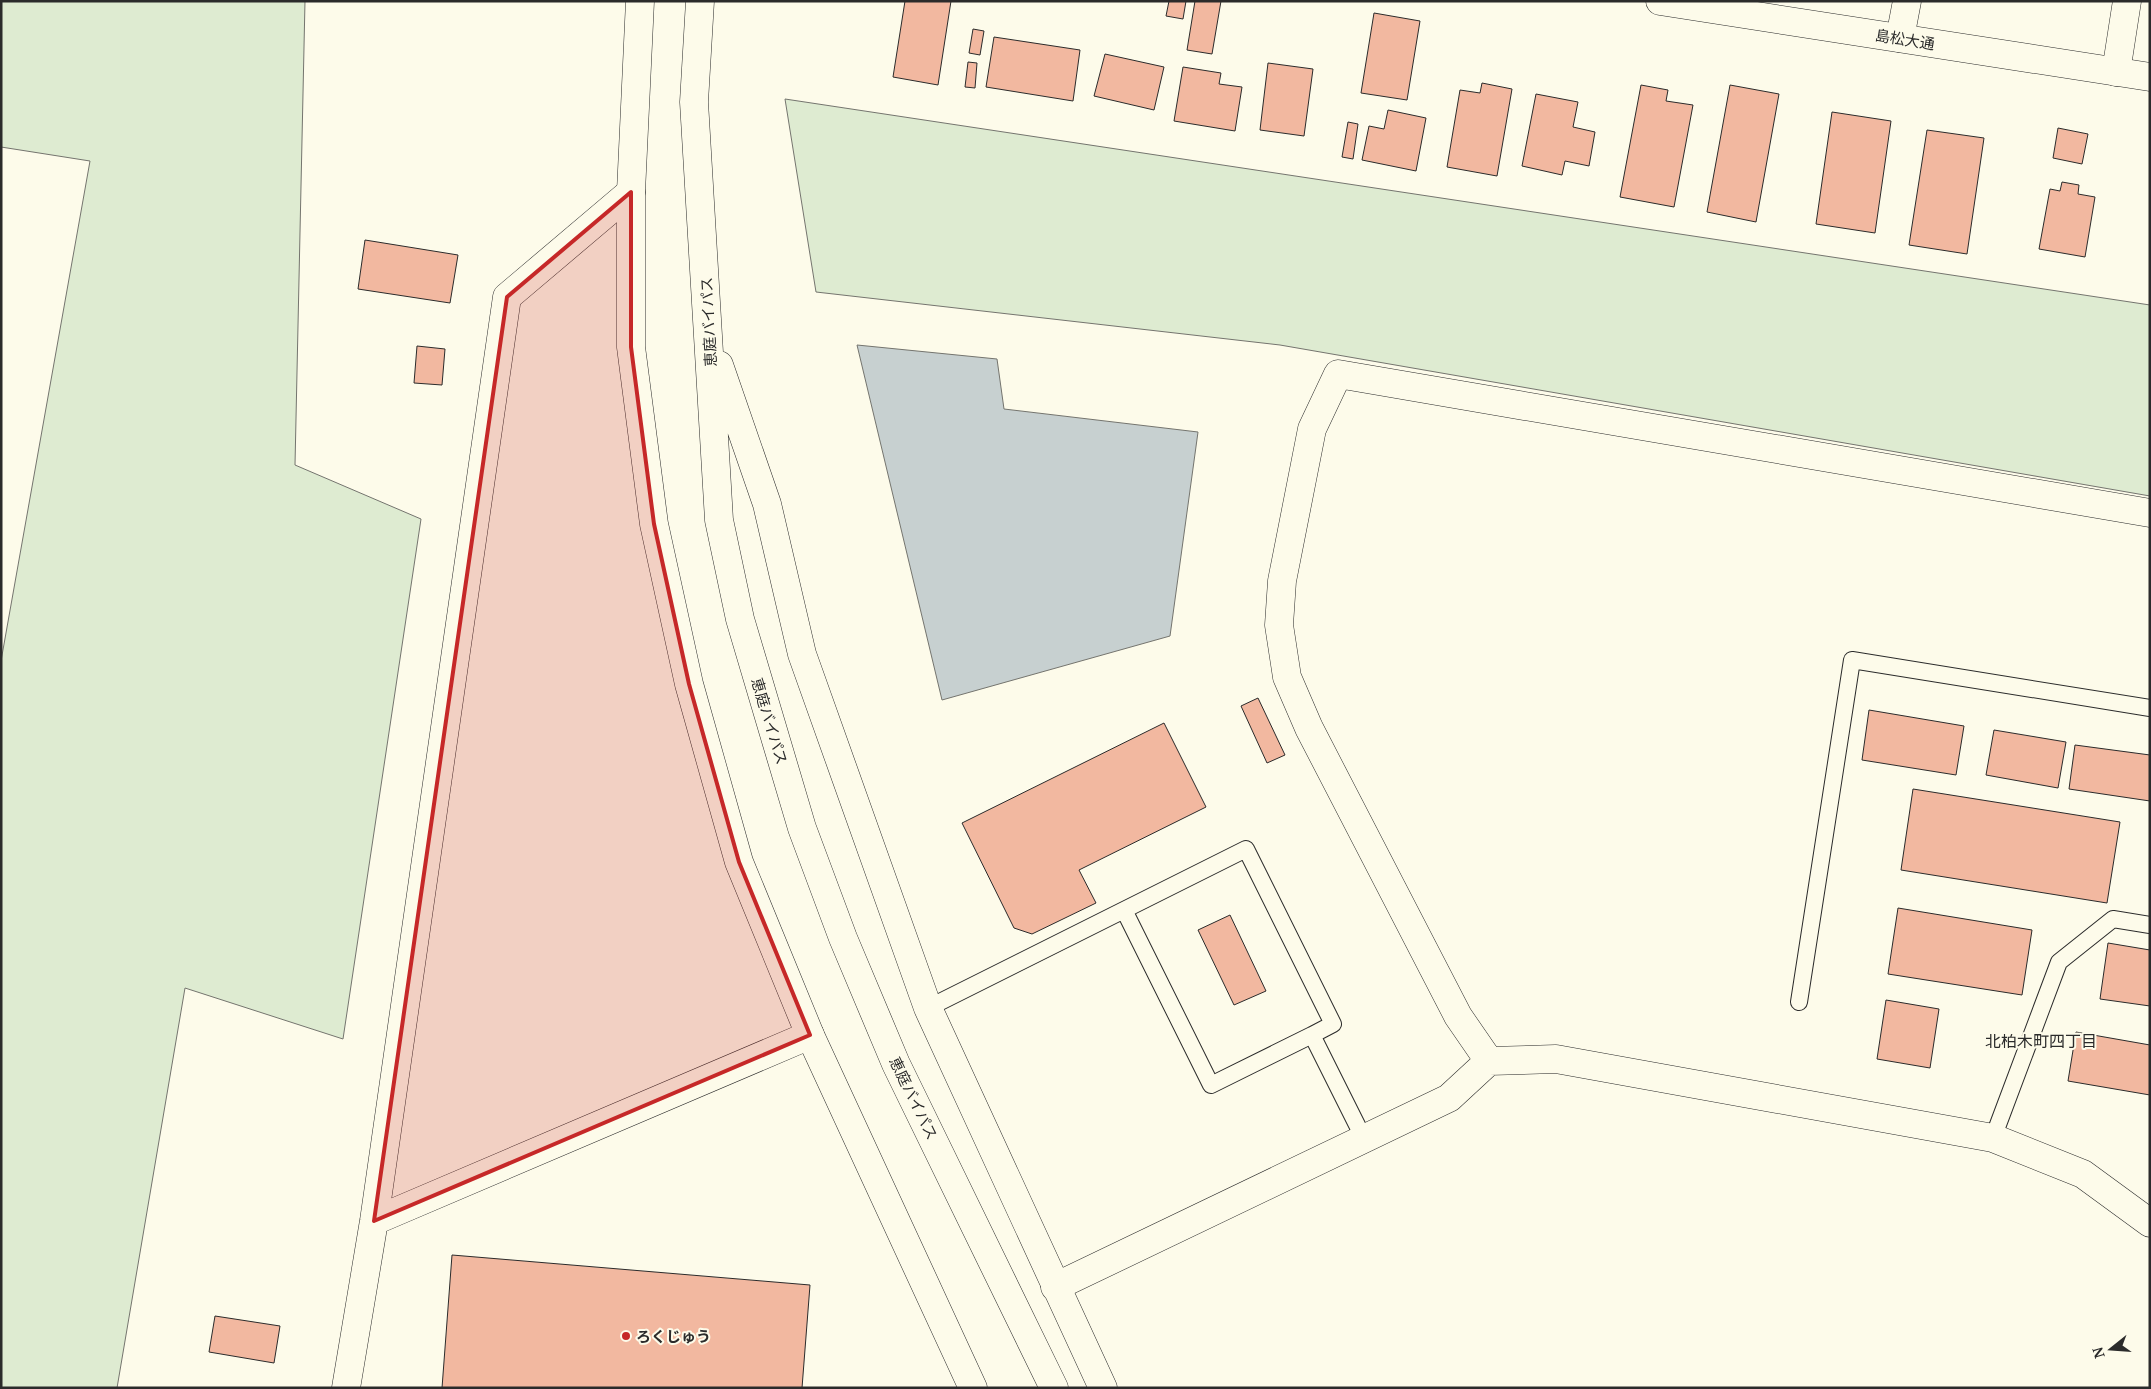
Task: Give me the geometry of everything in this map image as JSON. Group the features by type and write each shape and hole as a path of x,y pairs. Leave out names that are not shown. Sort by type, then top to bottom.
{"main road":[{"path":"640,1 631,192 631,347 654,524 689,684 739,862 810,1035 973,1388"},
{"name":"恵庭バイパス","path":"700,1 694,102 719,520 740,619 802,828 843,938 896,1064 1054,1388"},
{"name":"島松大通","path":"1660,1 1709,5 1900,38 2150,77"},
{"path":"1900,38 1907,1"},
{"path":"2116,72 2127,1"},
{"path":"346,1388 374,1221 507,297 631,192"},
{"path":"709,335 767,504 802,654 928,1008 1055,1288 1103,1388"},
{"path":"1489,1061 1458,1016 1309,728 1288,677 1279,624 1282,581 1312,429 1338,374 2150,512"},
{"path":"374,1221 810,1035"},
{"path":"1055,1288 1449,1098 1489,1061 1556,1059 1992,1138 2083,1174 2150,1222"}],"lane":[{"path":"1798,1002 1852,660 2150,708"},
{"path":"928,1008 1124,910 1246,849 1333,1024 1211,1085 1124,910"},
{"path":"1992,1138 2060,962 2113,919 2150,925"},
{"path":"1312,1034 1364,1139"}],"highlighted area":[{"path":"631,192 631,347 654,524 689,684 739,862 810,1035 374,1221 507,297"}],"green space":[{"path":"1,1 305,1 295,465 421,519 343,1039 185,988 117,1388 1,1388 1,661 90,161 1,147"},
{"path":"785,99 2150,305 2150,496 1280,345 816,292"}],"shaded area":[{"path":"857,345 997,359 1004,409 1198,432 1170,636 942,700"}],"building":[{"path":"905,1 951,1 938,85 893,77"},
{"path":"1169,1 1186,1 1183,19 1166,16"},
{"path":"1195,1 1221,1 1212,54 1187,50"},
{"path":"1374,13 1420,21 1407,100 1361,93"},
{"path":"973,29 984,31 980,55 969,53"},
{"path":"994,37 1080,50 1073,101 986,87"},
{"path":"1105,54 1164,67 1154,110 1094,96"},
{"path":"968,62 977,63 975,88 965,87"},
{"path":"1268,63 1313,69 1304,136 1260,130"},
{"path":"1183,67 1221,73 1219,84 1242,87 1235,131 1174,121"},
{"path":"1482,83 1512,89 1497,176 1447,167 1460,90 1480,93"},
{"path":"1641,85 1668,90 1666,101 1693,105 1674,207 1620,197"},
{"path":"1730,85 1779,94 1756,222 1707,212"},
{"path":"1536,94 1578,102 1573,127 1595,132 1589,166 1565,161 1562,175 1522,166"},
{"path":"1388,110 1426,118 1416,171 1362,160 1369,126 1384,129"},
{"path":"1832,112 1891,121 1875,233 1816,224"},
{"path":"1348,122 1358,124 1353,159 1342,157"},
{"path":"2058,128 2088,134 2082,164 2053,158"},
{"path":"1927,130 1984,138 1967,254 1909,245"},
{"path":"2062,182 2079,185 2078,194 2095,197 2085,257 2039,249 2050,189 2060,191"},
{"path":"365,240 458,255 450,303 358,289"},
{"path":"417,346 445,349 442,385 414,383"},
{"path":"1258,698 1285,755 1267,763 1241,706"},
{"path":"1869,710 1964,726 1956,775 1862,760"},
{"path":"1164,723 1206,807 1079,870 1096,903 1032,934 1014,928 962,823"},
{"path":"1994,730 2066,742 2058,788 1986,775"},
{"path":"2075,745 2150,755 2150,801 2069,789"},
{"path":"1913,789 2120,822 2107,903 1901,870"},
{"path":"1898,908 2032,930 2022,995 1888,974"},
{"path":"1230,915 1266,991 1234,1005 1198,930"},
{"path":"2108,943 2150,950 2150,1006 2100,999"},
{"path":"1886,1000 1939,1009 1930,1068 1877,1059"},
{"path":"2076,1032 2150,1045 2150,1095 2068,1081"},
{"name":"ろくじゅう","path":"452,1255 810,1285 802,1388 442,1388"},
{"path":"215,1316 280,1326 274,1363 209,1352"}],"place":[{"name":"ろくじゅう","path":"626,1336"}],"district":[{"name":"北柏木町四丁目","path":"2041,1041"}]}
